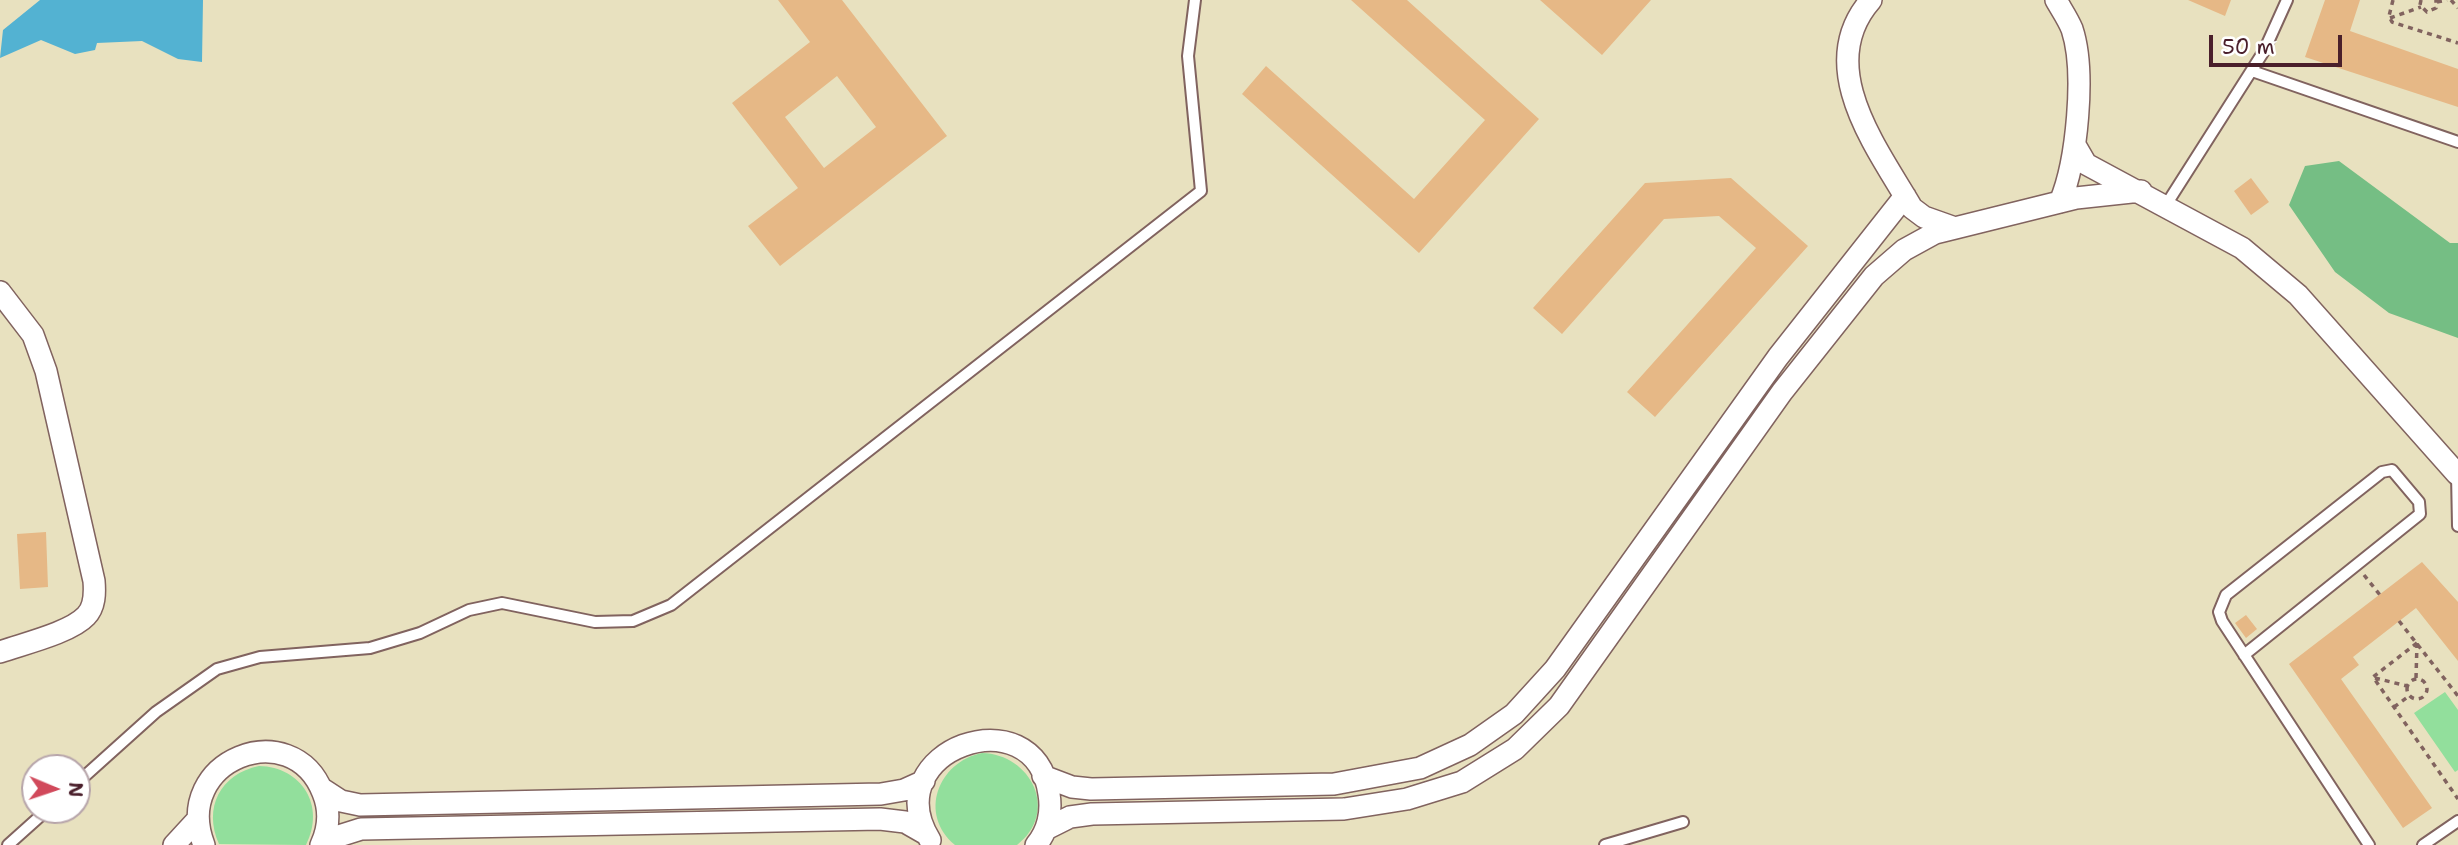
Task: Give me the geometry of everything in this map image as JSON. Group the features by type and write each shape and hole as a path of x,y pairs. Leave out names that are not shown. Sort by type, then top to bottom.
{"street":[{"path":"1871,0 1864,8 1851,41 1848,79 1856,111 1912,208 1924,217 1955,228"},
{"path":"2056,0 2072,30 2078,72 2071,177 2060,202"},
{"path":"2075,145 2086,164 2242,248 2298,295 2457,474"},
{"path":"1041,837 1070,817 1092,814 1344,809 1407,799 1462,782 1515,750 1559,706 1782,392 1874,276 1903,250 1936,233 1955,228 2060,202 2140,191"},
{"path":"1043,776 1072,787 1091,789 1334,784 1419,768 1470,745 1514,714 1555,669 1777,356 1905,196"},
{"path":"0,292 33,335 46,371 94,580 95,599 87,615 75,625 0,652"},
{"path":"930,839 920,808 924,781 939,758 950,749 975,740 989,739 1015,747 1036,764 1043,776 1050,802 1041,837"},
{"path":"204,845 197,820 198,806 208,781 217,770 240,756 267,752 293,759 304,767 321,788 341,801 360,805 881,794 904,790 924,781"},
{"path":"321,788 328,814 322,843"},
{"path":"322,843 361,829 880,819 905,822 930,839"},
{"path":"174,845 197,820"}],"lane":[{"path":"91,770 156,712 217,669 260,657 370,648 420,633 469,610 502,603 595,622 633,621 671,605 1201,191 1188,56 1195,0"},
{"path":"2166,205 2252,71 2287,0"},
{"path":"2252,71 2458,142"},
{"path":"2244,655 2420,514 2419,502 2392,470 2382,472 2226,595 2219,612 2244,655 2369,845"},
{"path":"2457,474 2458,526"},
{"path":"2423,845 2458,821"},
{"path":"1605,845 1683,822"},
{"path":"8,845 31,824"}],"path":[{"path":"2389,18 2393,0"},
{"path":"2421,0 2421,6 2427,12 2432,12 2436,1 2449,0 2458,8"},
{"path":"2389,18 2421,6"},
{"path":"2389,18 2396,24 2458,43"},
{"path":"2356,566 2380,596"},
{"path":"2399,621 2458,696"},
{"path":"2373,677 2417,643"},
{"path":"2407,686 2416,678 2417,643"},
{"path":"2373,677 2407,686"},
{"path":"2373,677 2458,799"},
{"path":"2409,696 2417,700 2426,694 2426,683 2416,678"},
{"path":"2407,686 2409,696"},
{"path":"2394,707 2409,696"}],"green space":[{"path":"2339,161 2450,243 2458,243 2458,338 2389,313 2335,272 2289,205 2305,166"},
{"path":"2445,692 2458,710 2458,770 2455,772 2414,713"},
{"path":"982,753 999,756 1014,763 1026,774 1034,787 1038,802 1037,817 1030,832 1017,845 955,845 944,833 937,819 938,791 944,778 967,758"},
{"path":"259,766 287,773 306,791 313,816 306,845 219,844 213,818 218,794 234,776"}],"water":[{"path":"40,0 203,0 202,62 178,59 142,41 97,43 95,50 75,54 41,40 0,58 3,30"}],"building":[{"path":"778,0 842,0 947,136 780,266 748,226 798,188 732,103 810,42","holes":["837,76 876,127 824,168 785,117"]},
{"path":"1351,0 1407,0 1539,119 1419,253 1242,94 1266,66 1414,199 1485,120"},
{"path":"1540,0 1651,0 1602,55"},
{"path":"2188,0 2231,0 2225,16"},
{"path":"2325,0 2360,0 2350,31 2458,69 2458,107 2305,57"},
{"path":"1731,178 1808,246 1655,417 1627,392 1756,248 1719,216 1664,219 1562,334 1533,308 1645,183"},
{"path":"2251,178 2269,202 2251,215 2234,191"},
{"path":"46,532 48,587 20,589 17,534"},
{"path":"2422,562 2458,602 2458,661 2416,608 2353,657 2359,665 2341,679 2432,808 2403,828 2289,664"},
{"path":"2246,615 2257,629 2246,638 2235,623"}]}
